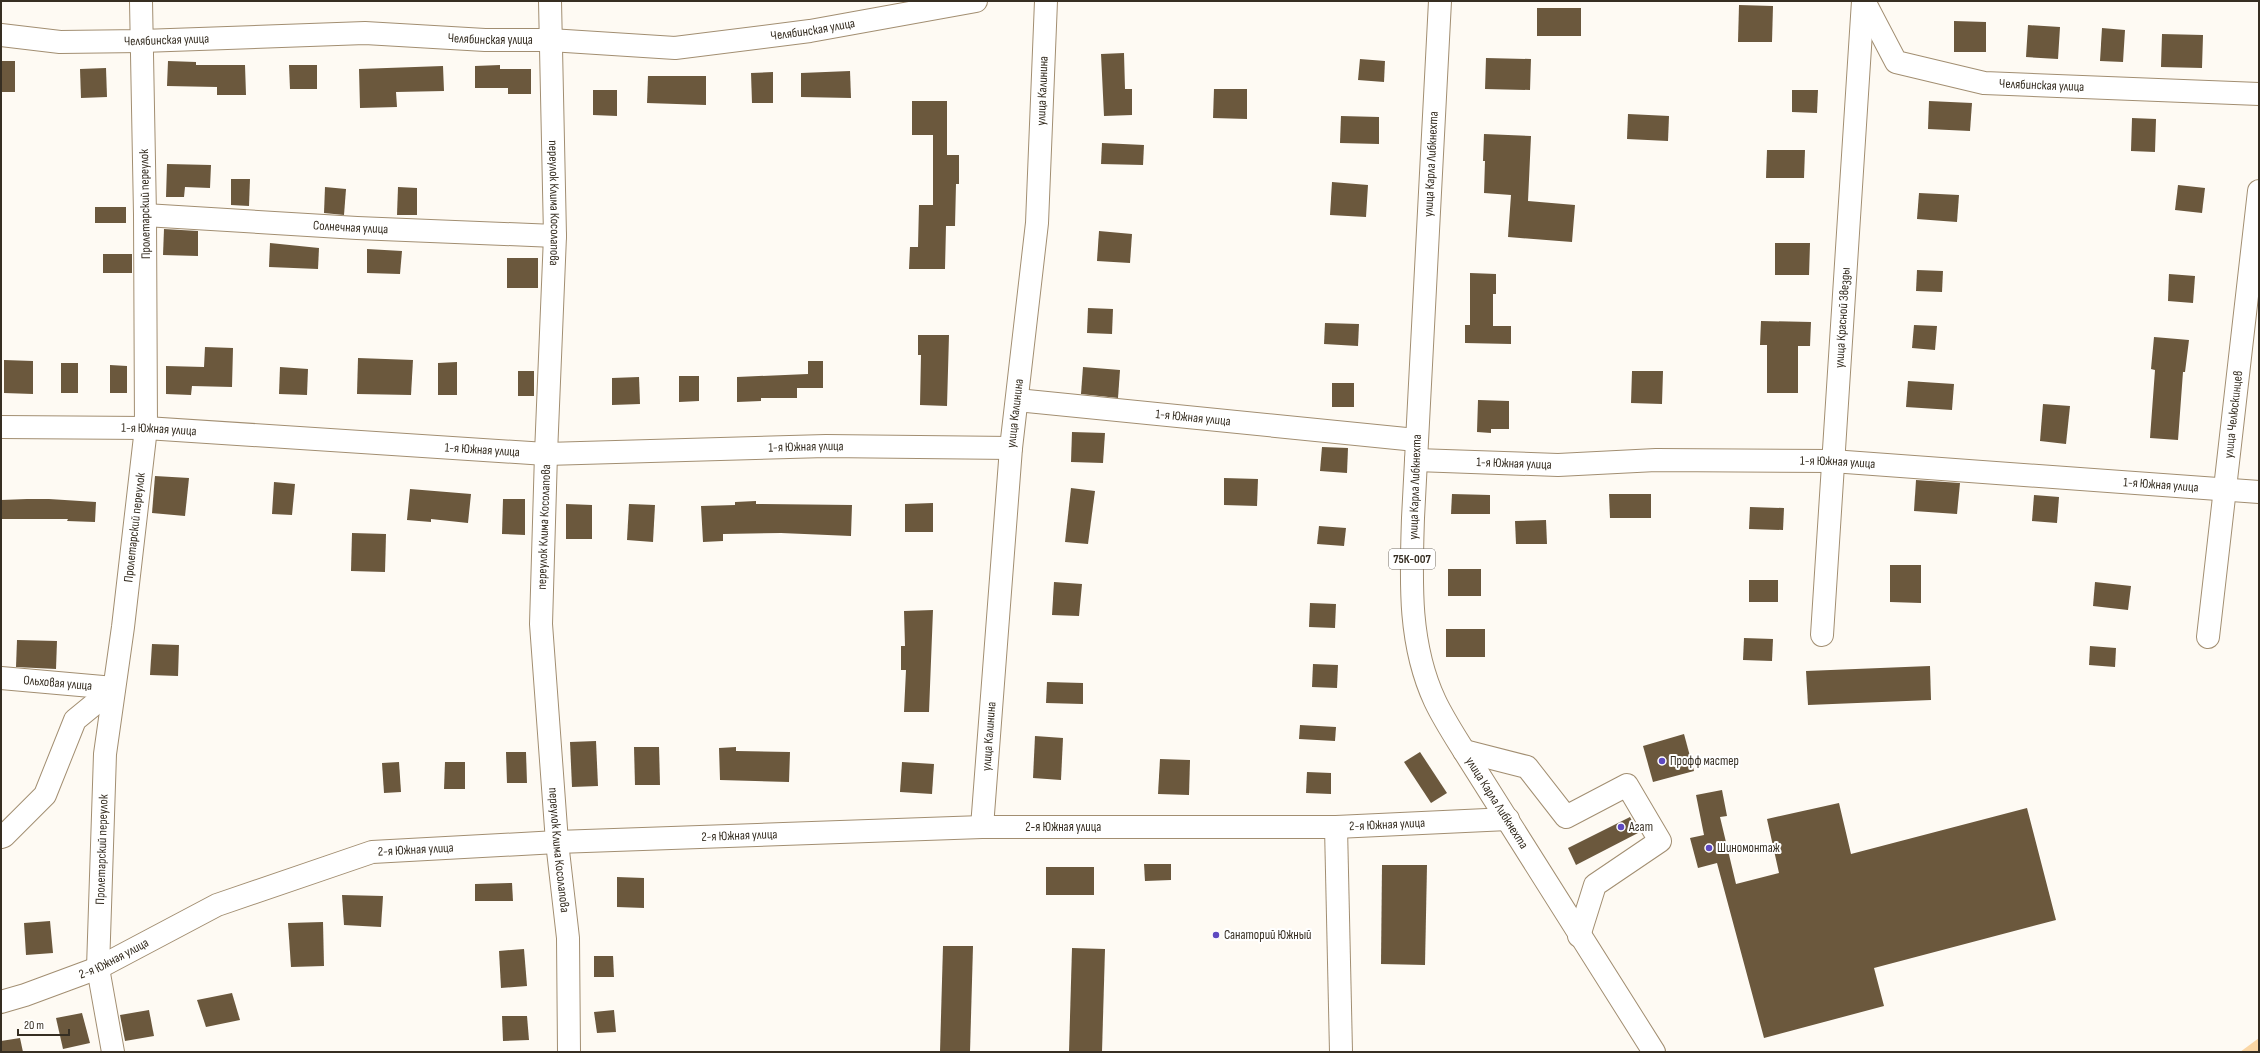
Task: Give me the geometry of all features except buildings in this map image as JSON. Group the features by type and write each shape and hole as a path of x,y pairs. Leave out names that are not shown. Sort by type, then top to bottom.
{"street":[{"name":"Пролетарский переулок","path":"113,1052 98,968 105,754 146,428 145,215 141,1"},
{"name":"переулок Клима Косолапова","path":"550,1 556,236 546,454 541,624 557,842 568,938 569,1052"},
{"name":"Челябинская улица","path":"1,35 60,42 142,41 365,33 485,40 550,40 675,48 810,32 976,1"},
{"name":"улица Калинина","path":"982,827 1011,448 1037,223 1046,1"},
{"name":"улица Карла Либкнехта","path":"1440,1 1416,450 1411,595 1414,634 1435,700 1464,751 1508,819 1579,936 1654,1052"},
{"name":"Челябинская улица","path":"1864,1 1896,62 1969,80 1984,83 2259,94"},
{"name":"улица Красной Звезды","path":"1822,635 1832,461 1864,1"},
{"name":"улица Челюскинцев","path":"2208,637 2259,192"},
{"name":"Солнечная улица","path":"145,215 357,228 556,236"},
{"name":"1-я Южная улица","path":"1017,400 1416,450 1558,464 1656,460 1832,461 2259,492"},
{"name":"1-я Южная улица","path":"1,427 146,428 546,454 826,446 1011,448"},
{"name":"Ольховая улица","path":"1,678 114,688"},
{"path":"1,837 4,836 45,795 75,720 114,688"},
{"path":"1464,751 1527,767 1566,817 1626,785 1660,841 1594,886 1579,936"},
{"name":"2-я Южная улица","path":"1,1002 25,995 98,968 217,905 372,852 557,842 982,827 1336,827 1508,819"},
{"path":"1336,827 1341,1052"}],"shaded area":[{"path":"2259,1038 2259,1052 2240,1052"}],"place":[{"name":"Профф мастер","path":"1662,761"},
{"name":"Агат","path":"1621,827"},
{"name":"Шиномонтаж","path":"1709,848"},
{"name":"Санаторий Южный","path":"1216,935"}]}
